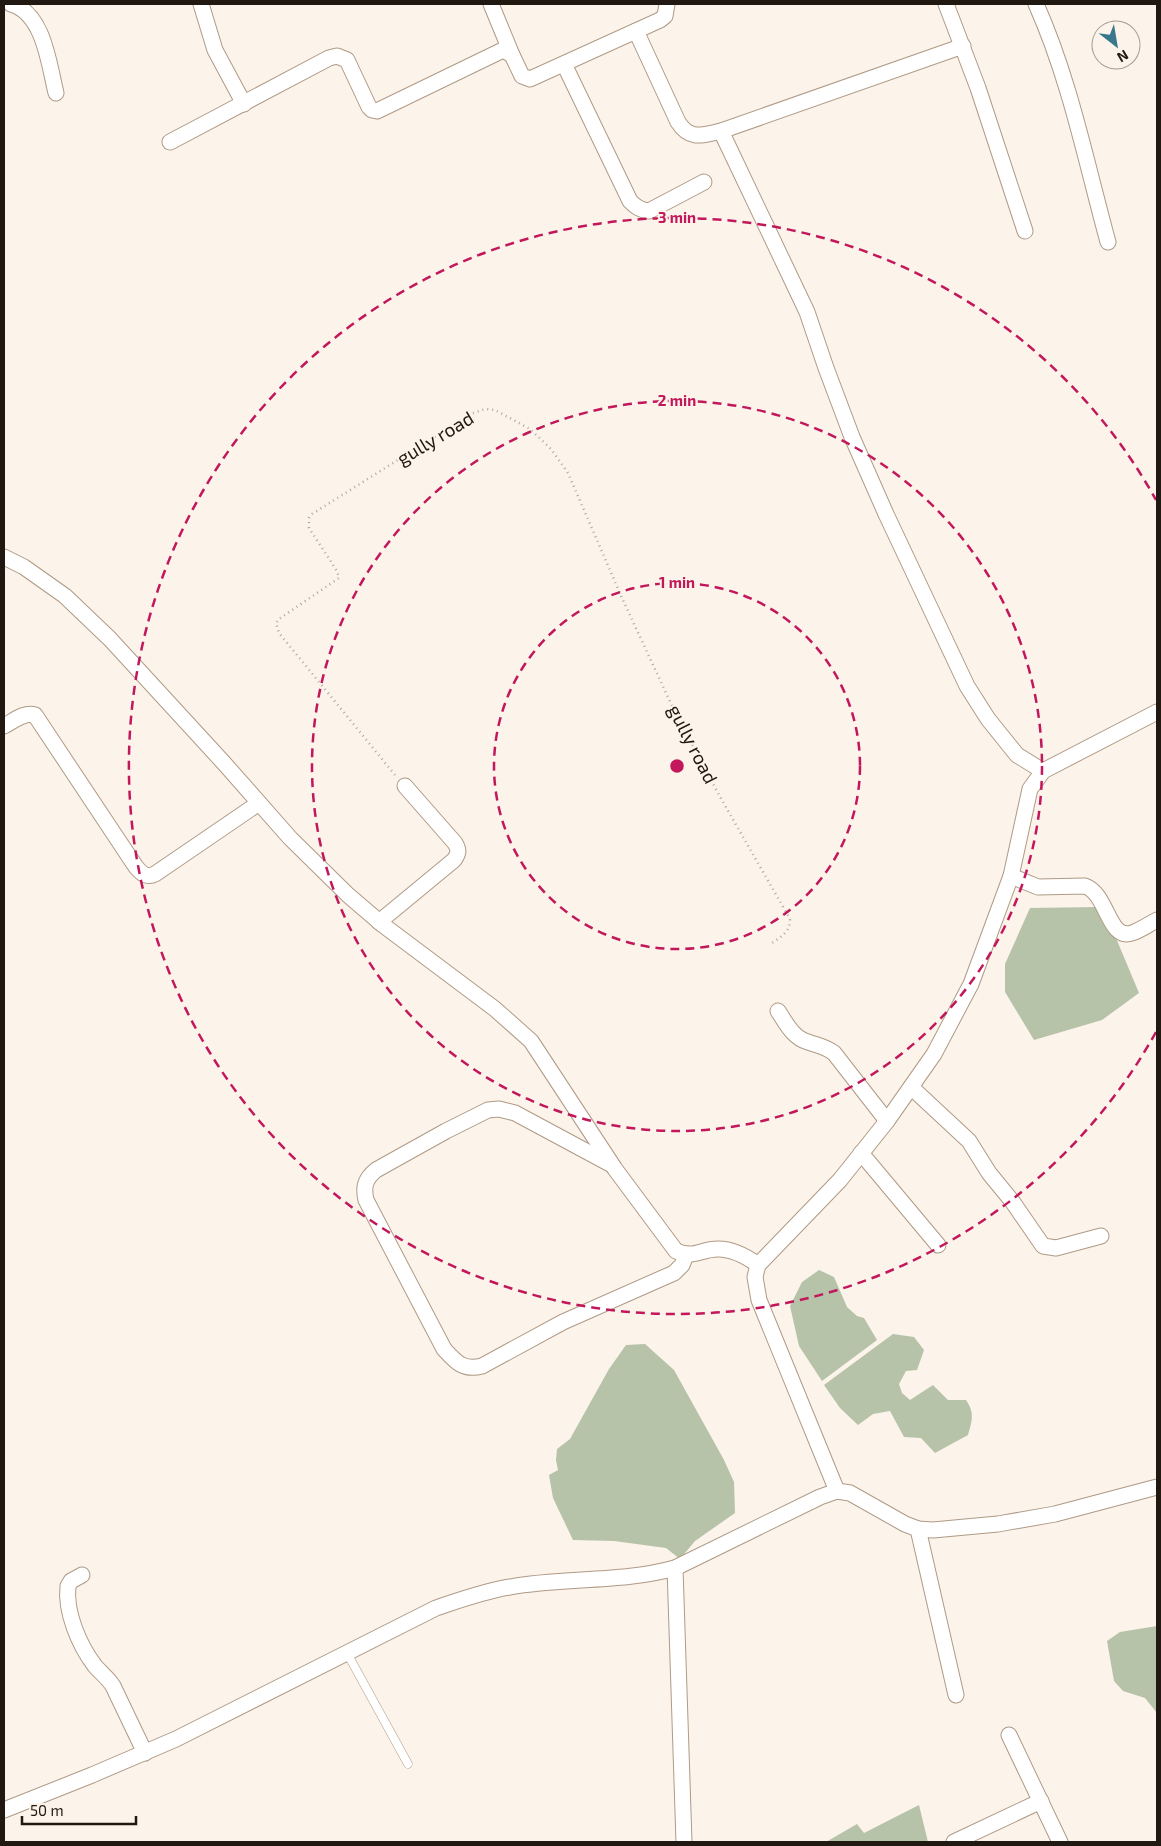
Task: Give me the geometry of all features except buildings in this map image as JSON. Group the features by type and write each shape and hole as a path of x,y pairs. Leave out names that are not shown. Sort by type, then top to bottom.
{"street":[{"path":"11,4 25,10 38,28 56,93"},
{"path":"201,4 215,50 244,104"},
{"path":"491,4 522,76 530,79 660,20 665,16 667,4"},
{"path":"946,4 978,88 1024,231"},
{"path":"1036,4 1059,63 1078,124 1108,242"},
{"path":"636,31 682,128 687,133 694,135 722,131 963,46"},
{"path":"170,142 329,58 337,56 347,60 369,107 377,111 503,50 512,55"},
{"path":"564,64 630,201 636,207 649,211 704,182"},
{"path":"722,131 807,312 852,437 967,686 988,719 1018,755 1043,771"},
{"path":"4,557 24,567 72,602 110,639 290,838 348,894 379,922 495,1009 531,1041 613,1165 667,1242 676,1251 686,1255 718,1249 736,1252 758,1265"},
{"path":"837,1491 759,1300 755,1277 758,1265 840,1180 887,1121 934,1054 971,984 1011,876 1030,789 1043,771 1157,712"},
{"path":"4,726 26,714 31,713 35,715 136,867 145,875 151,876 155,874 259,803"},
{"path":"379,922 454,860 458,854 458,848 455,843 405,786"},
{"path":"1011,876 1038,887 1084,886 1090,888 1098,896 1114,928 1126,934 1132,933 1157,920"},
{"path":"778,1010 797,1037 807,1042 823,1045 834,1052 887,1121"},
{"path":"911,1087 969,1141 989,1173 1012,1201 1043,1246 1056,1248 1102,1236"},
{"path":"613,1165 515,1113 499,1109 488,1110 376,1170 369,1176 364,1191 366,1200 444,1350 464,1366 472,1368 482,1366 563,1322 674,1273 682,1265 686,1255"},
{"path":"861,1154 938,1245"},
{"path":"4,1810 92,1776 184,1735 436,1608 481,1593 510,1587 651,1574 674,1568 820,1497 837,1491 850,1493 918,1529 947,1529 1008,1522 1064,1511 1157,1487"},
{"path":"918,1529 956,1695"},
{"path":"674,1568 684,1842"},
{"path":"82,1575 71,1581 68,1586 70,1614 80,1640 94,1664 113,1686 144,1753"},
{"path":"1009,1735 1060,1842"},
{"path":"954,1842 1041,1801"}],"lane":[{"path":"347,1653 408,1764"}],"path":[{"name":"gully road","path":"405,786 279,633 276,623 279,619 339,578 337,571 309,528 309,518 312,514 471,414 485,409 495,410 530,429 551,449 568,473 622,598 674,708 715,788 790,919 790,926 787,932 772,943"}],"shaded area":[{"path":"1098,907 1108,919 1139,993 1102,1020 1034,1040 1005,992 1005,964 1030,908"},
{"path":"819,1270 834,1277 847,1307 857,1316 864,1318 877,1340 822,1381 799,1346 790,1306 802,1282"},
{"path":"893,1334 914,1337 924,1350 917,1370 906,1371 899,1384 902,1393 910,1400 933,1385 948,1400 966,1400 971,1409 968,1435 935,1453 921,1438 904,1437 890,1411 873,1414 858,1425 840,1408 824,1385"},
{"path":"645,1344 674,1370 724,1460 734,1482 735,1513 695,1541 680,1559 666,1548 614,1541 573,1540 553,1498 549,1475 558,1470 556,1460 557,1449 570,1439 609,1369 626,1345"},
{"path":"1157,1626 1157,1713 1145,1698 1123,1691 1114,1681 1107,1641 1120,1632"},
{"path":"919,1805 928,1842 826,1842 857,1824 864,1833"}]}
